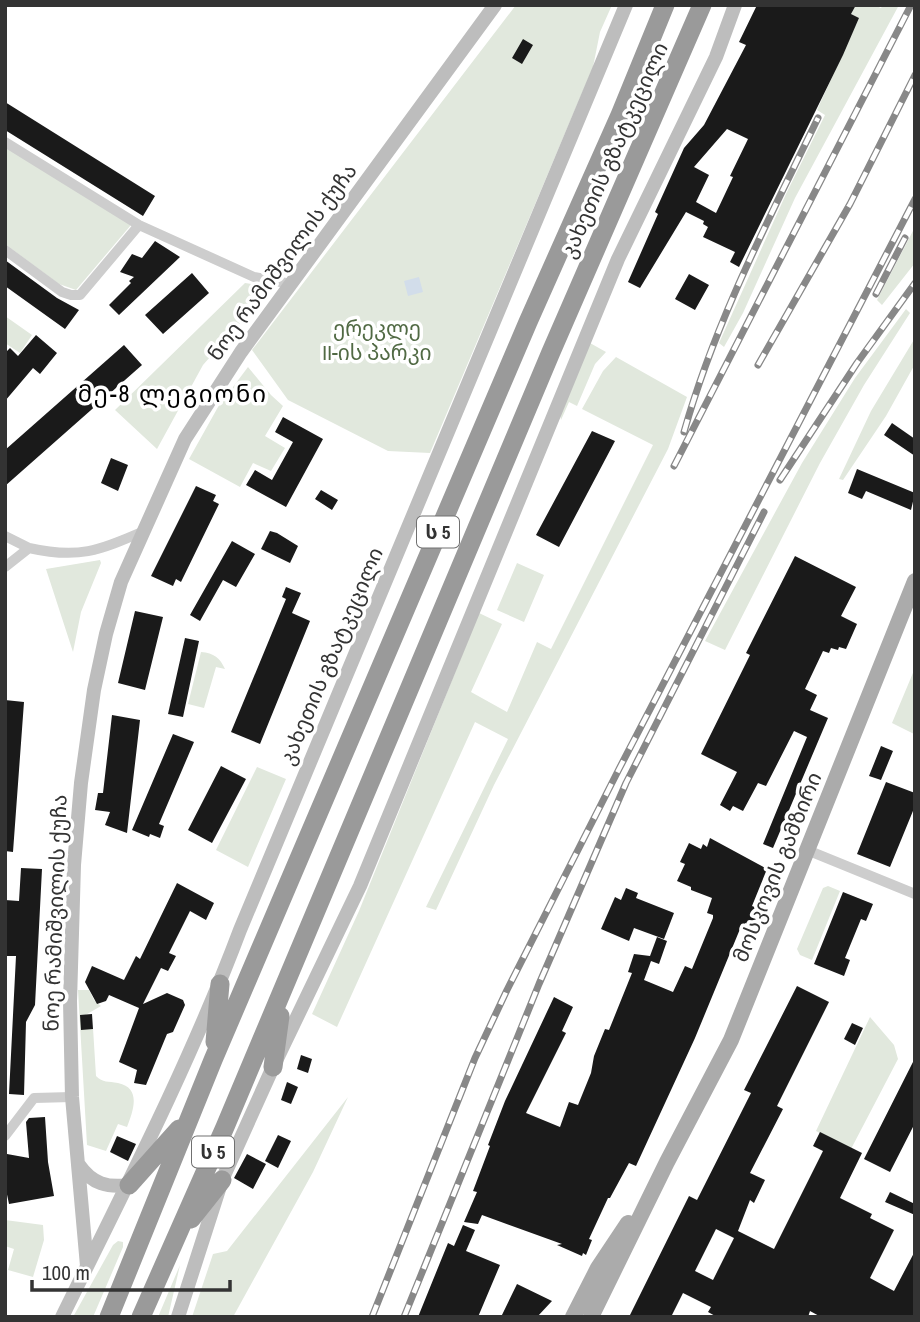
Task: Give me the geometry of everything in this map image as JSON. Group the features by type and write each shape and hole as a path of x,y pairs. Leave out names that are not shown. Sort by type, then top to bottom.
{"highway":[{"name":"კახეთის გზატკეცილი","path":"109,1317 213,1060 665,5"},
{"name":"კახეთის გზატკეცილი","path":"141,1317 225,1127 530,402 702,5"},
{"path":"213,1060 220,984"},
{"path":"273,1067 284,987"},
{"path":"129,1185 189,1118"},
{"path":"173,1242 222,1180"}],"main road":[{"name":"მოსკოვის გამზირი","path":"591,1317 731,1040 915,582"},
{"name":"მოსკოვის გამზირი","path":"573,1317 598,1268 667,1162"}],"street":[{"name":"ნოე რამიშვილის ქუჩა","path":"87,1267 72,1097 70,1001 74,865 81,783 94,690 121,582 185,439 241,352 495,5"},
{"name":"კახეთის გზატკეცილი","path":"62,1317 129,1185 220,984 245,918 626,5"},
{"path":"178,1317 222,1180 360,886 618,259 716,57 735,5"},
{"path":"5,142 139,225 254,276 291,284"},
{"path":"5,250 62,292 80,295 139,225"},
{"path":"5,536 29,548 56,555 108,547 144,531"},
{"path":"5,567 29,548"},
{"path":"807,850 915,894"},
{"path":"5,1136 34,1098 72,1097"},
{"path":"79,1165 93,1181 117,1187 129,1185"}],"green space":[{"name":"ერეკლე II-ის პარკი","path":"516,5 612,5 600,32 593,67 430,453 388,451 288,400 252,350"},
{"path":"856,5 874,5 881,8 883,5 899,5 795,198 743,313 724,347 719,343 825,115 817,110 859,18 851,14"},
{"path":"5,147 131,225 76,290 59,284 5,244"},
{"path":"915,227 915,263 882,305 877,300"},
{"path":"245,283 257,287 263,297 203,365 157,449 115,410"},
{"path":"906,309 910,313 864,385 820,463 725,650 705,641 802,463 855,378"},
{"path":"5,316 32,335 20,353 5,343"},
{"path":"915,338 915,364 886,416 843,480 839,479 871,411"},
{"path":"590,343 606,352 595,364 577,406 569,402 561,420 560,414"},
{"path":"616,357 687,397 668,449 494,785 436,910 426,907 508,739 475,722 337,1027 312,1014 359,911 479,613 502,624 471,692 507,712 537,642 551,649 653,445 582,409 603,371"},
{"path":"248,367 283,406 265,436 285,448 271,471 253,463 240,487 189,459 218,407"},
{"path":"100,560 81,612 73,652 46,569"},
{"path":"517,563 544,575 524,622 497,610"},
{"path":"201,652 216,657 225,669 216,667 204,708 188,704"},
{"path":"915,668 915,732 914,734 892,723"},
{"path":"257,767 286,779 248,867 216,850"},
{"path":"828,886 840,891 812,960 800,955 797,949 823,888"},
{"path":"78,990 89,990 101,1006 82,1017 83,1028 93,1028 96,1076 103,1081 126,1086 133,1095 133,1107 127,1127 118,1124 106,1151 87,1145"},
{"path":"870,1017 894,1045 898,1059 851,1149 816,1131"},
{"path":"348,1097 313,1172 233,1317 192,1317 213,1254 227,1251"},
{"path":"5,1220 43,1225 44,1240 33,1277 8,1270 14,1249 5,1246"},
{"path":"118,1241 123,1242 123,1247 93,1317 73,1317 113,1245"},
{"path":"180,1265 168,1317 158,1317"}],"shaded area":[{"path":"419,277 423,292 408,296 404,281"}],"building":[{"path":"757,5 856,5 851,14 859,18 843,55 739,267 730,262 735,252 703,237 708,227 703,224 704,221 686,212 640,288 628,282 658,214 655,212 684,148 704,125 746,45 739,42","holes":["727,129 748,139 716,213 696,202 709,175 694,167"]},
{"path":"523,39 533,45 522,64 512,58"},
{"path":"5,102 155,196 143,216 5,130"},
{"path":"155,241 180,257 119,315 109,305 134,277 120,272 132,254 142,258"},
{"path":"5,260 57,298 79,310 65,329 5,286"},
{"path":"192,273 209,293 163,334 145,315"},
{"path":"689,274 709,285 695,310 675,299"},
{"path":"36,335 57,353 40,374 33,368 5,401 5,353 10,348 18,356"},
{"path":"124,345 142,365 5,486 5,450"},
{"path":"283,417 323,439 286,507 246,485 255,470 272,480 293,442 275,432"},
{"path":"892,423 915,439 915,456 884,435"},
{"path":"592,431 615,441 559,547 536,535"},
{"path":"111,458 128,465 118,491 101,483"},
{"path":"857,469 915,493 911,510 866,491 862,499 848,493"},
{"path":"196,486 216,495 213,501 219,504 181,582 176,579 173,586 151,576"},
{"path":"321,490 338,500 332,510 315,499"},
{"path":"270,531 298,546 290,563 261,549"},
{"path":"232,541 255,554 236,587 223,580 200,621 190,615"},
{"path":"795,556 856,587 841,616 857,624 846,649 839,647 838,650 831,648 829,653 823,651 805,689 817,695 810,710 828,718 773,848 763,844 807,737 794,731 766,786 758,783 743,811 733,806 730,811 720,805 737,772 701,754 750,655 746,653"},
{"path":"286,587 301,593 292,613 310,621 260,744 231,732 286,599 282,597"},
{"path":"135,611 163,617 145,690 118,683"},
{"path":"185,638 199,641 183,717 168,714"},
{"path":"5,700 24,702 13,852 5,851"},
{"path":"112,715 140,720 127,833 105,825 110,812 95,810 98,793 103,793"},
{"path":"173,734 194,742 159,824 164,826 160,838 150,834 149,837 132,830"},
{"path":"881,746 893,751 881,780 869,776"},
{"path":"221,766 246,779 212,843 188,830"},
{"path":"886,782 915,793 915,806 890,867 857,854"},
{"path":"710,838 767,869 752,906 762,910 756,927 745,923 743,930 740,929 695,1038 636,1166 629,1163 608,1198 589,1239 592,1240 586,1255 583,1253 582,1256 557,1245 562,1244 482,1215 478,1224 464,1222 477,1192 473,1191 505,1101 554,997 573,1007 562,1031 566,1033 526,1113 560,1127 569,1102 578,1105 605,1029 609,1030 632,973 628,972 634,954 650,956 657,937 667,941 659,964 651,961 644,980 673,992 685,966 692,969 713,918 713,915 707,913 712,898 677,881 685,864 680,862 689,843 701,849 703,844 707,847"},
{"path":"21,868 42,869 35,1005 26,1022 24,1095 9,1094 16,956 5,956 5,900 19,901"},
{"path":"177,883 214,903 206,920 190,911 169,953 176,956 168,971 161,968 143,1004 167,993 183,1000 185,1005 173,1032 167,1034 146,1085 134,1083 137,1070 119,1062 139,1008 109,995 106,1001 97,1004 85,982 92,966 124,980 136,956 140,959"},
{"path":"626,888 638,893 636,898 674,913 664,939 634,928 629,941 601,929 615,897 621,900"},
{"path":"843,892 873,904 866,921 861,919 845,958 850,960 844,976 814,964"},
{"path":"797,986 829,1002 777,1106 783,1109 750,1173 765,1180 754,1203 750,1200 738,1231 774,1249 823,1151 813,1146 820,1132 862,1153 840,1198 872,1214 870,1218 894,1230 870,1278 894,1291 915,1251 915,1317 821,1317 810,1311 808,1317 717,1317 708,1312 711,1307 683,1293 671,1317 629,1317 689,1196 697,1200 751,1093 744,1090","holes":["716,1229 734,1238 713,1280 695,1271"]},
{"path":"92,1014 93,1029 81,1030 80,1015"},
{"path":"852,1023 863,1028 855,1045 844,1039"},
{"path":"301,1055 312,1059 308,1073 297,1069"},
{"path":"915,1058 915,1123 890,1172 864,1159"},
{"path":"287,1082 298,1087 291,1104 281,1100"},
{"path":"45,1117 48,1162 54,1196 9,1204 5,1185 5,1158 7,1154 29,1158 26,1122 29,1118"},
{"path":"278,1135 291,1141 278,1168 265,1161"},
{"path":"117,1136 136,1144 128,1161 110,1152"},
{"path":"247,1154 266,1164 253,1189 234,1178"},
{"path":"890,1192 915,1204 915,1215 885,1202"},
{"path":"463,1225 475,1230 466,1251 500,1265 478,1317 418,1317 448,1243 454,1246"},
{"path":"517,1284 552,1301 537,1317 501,1317"}],"railway":[{"path":"674,466 911,5"},
{"path":"758,365 850,204 915,75"},
{"path":"684,432 727,311 818,118"},
{"path":"372,1317 475,1058 507,990 915,199"},
{"path":"876,294 905,238"},
{"path":"780,480 857,363 915,283"},
{"path":"404,1317 539,984 626,783 764,512"}],"district":[{"name":"მე-8 ლეგიონი","path":"173,393"}]}
